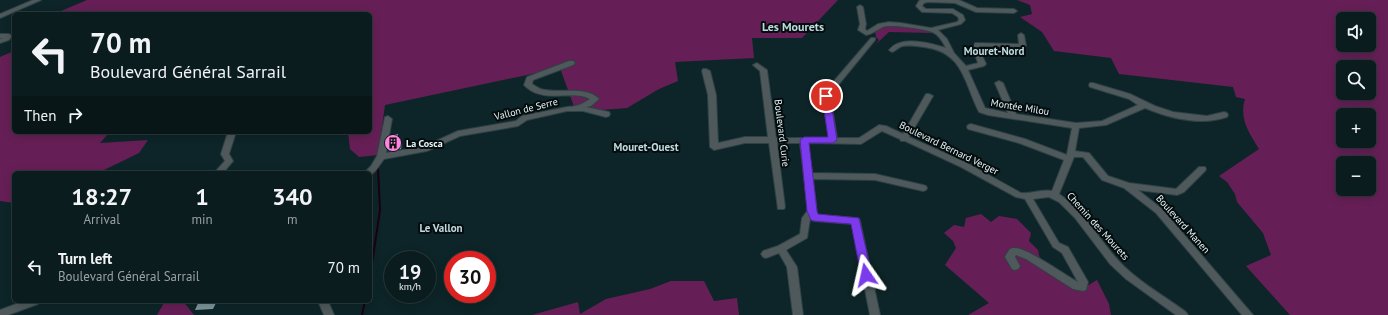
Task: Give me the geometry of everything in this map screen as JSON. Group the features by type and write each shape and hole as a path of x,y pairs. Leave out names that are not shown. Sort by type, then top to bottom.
{"street":[{"path":"0,16 38,0"},
{"path":"933,30 935,28 959,23 962,17 953,11 924,11 919,6 921,2 928,0 956,1 976,10 1014,11"},
{"path":"860,7 863,24 861,30 866,33 873,31 878,26 887,24 933,30 945,40 951,52 963,69 982,64 976,49 977,44 1023,46 1021,35"},
{"path":"0,36 9,36 7,39 0,41"},
{"path":"706,71 712,95 714,147 745,140 833,140 826,95 873,39"},
{"path":"892,50 899,45 927,44 951,52"},
{"path":"566,109 588,104 595,99 588,95 548,94 532,89 528,85 528,82 571,63"},
{"name":"Boulevard Curie","path":"757,64 763,70 765,81 781,207"},
{"name":"Montée Milou","path":"963,69 984,111 1076,126 1092,126 1144,105"},
{"path":"999,83 1013,115"},
{"path":"1093,85 1133,97 1144,105 1192,117 1220,118 1224,115"},
{"path":"904,139 929,96"},
{"name":"Vallon de Serre","path":"382,156 427,148 458,134 518,123 525,118 566,109 583,109 606,114"},
{"path":"371,171 377,166 382,156 388,119"},
{"path":"1054,195 1070,156 1076,126"},
{"name":"Boulevard Manen","path":"971,127 1070,156 1082,154 1086,155 1105,178 1127,186 1159,211 1248,315"},
{"name":"Boulevard Bernard Verger","path":"833,140 861,141 879,128 883,128 904,139 964,165 1019,196 1028,197 1044,193 1054,195"},
{"path":"220,171 229,160 225,154 231,134"},
{"path":"804,140 814,218 856,221 874,315"},
{"path":"1127,186 1177,192 1181,190 1202,169"},
{"path":"809,176 875,177 923,188"},
{"name":"Chemin des Mourets","path":"1054,195 1074,213 1114,261 1127,274 1183,315"},
{"path":"1016,266 1010,257 1014,251 1029,256 1076,286 1083,287 1083,282 1065,250 1056,245 1028,197"},
{"path":"766,254 781,249 804,236 806,218 812,211"},
{"path":"781,249 792,267 798,315"},
{"path":"0,314 30,303"},
{"path":"324,303 329,315"}],"shaded area":[{"path":"87,0 838,0 802,38 752,38 754,58 675,62 678,81 659,89 627,108 576,112 560,68 385,105 378,155 359,157 350,149 348,134 372,134 372,12 59,12"},
{"path":"1017,0 1388,0 1388,315 1290,315 1246,266 1271,255 1263,233 1237,202 1235,194 1227,182 1219,176 1259,149 1246,126 1244,119 1243,106 1245,99 1236,97 1233,87 1119,74 1111,58 1054,51 1042,32 1020,17 1032,14 1030,5"},
{"path":"892,25 927,30 933,33 889,32 875,45 879,40 876,37 875,31 878,28"},
{"path":"12,52 12,134 108,134 100,143 148,140 139,153 104,170 12,171 12,203 0,201 0,57"},
{"path":"981,214 991,222 999,216 1017,219 1031,233 1029,241 1038,250 1040,259 1082,289 1097,280 1109,304 1111,315 968,315 989,303 945,265 956,248 953,241 944,233 954,225 964,227 966,218"},
{"path":"671,281 704,281 714,301 737,298 739,315 532,315 578,302 580,314 606,299 650,289"},
{"path":"164,303 185,303 194,315 157,315"}],"building":[{"name":"La Cosca","path":"398,134 398,144 402,144 401,149 389,151 391,135"},
{"path":"198,303 216,303 213,309 195,310"}],"waterway":[{"path":"372,264 380,210 378,169"},
{"path":"362,315 365,303"}],"place":[{"name":"La Cosca","path":"393,143"}],"district":[{"name":"Les Mourets","path":"793,26"},
{"name":"Mouret-Nord","path":"994,51"},
{"name":"Mouret-Ouest","path":"646,147"},
{"name":"Le Vallon","path":"441,228"}],"route":[{"path":"826,96 833,140 804,140 812,211 814,218 824,220 856,221 866,275"}]}
